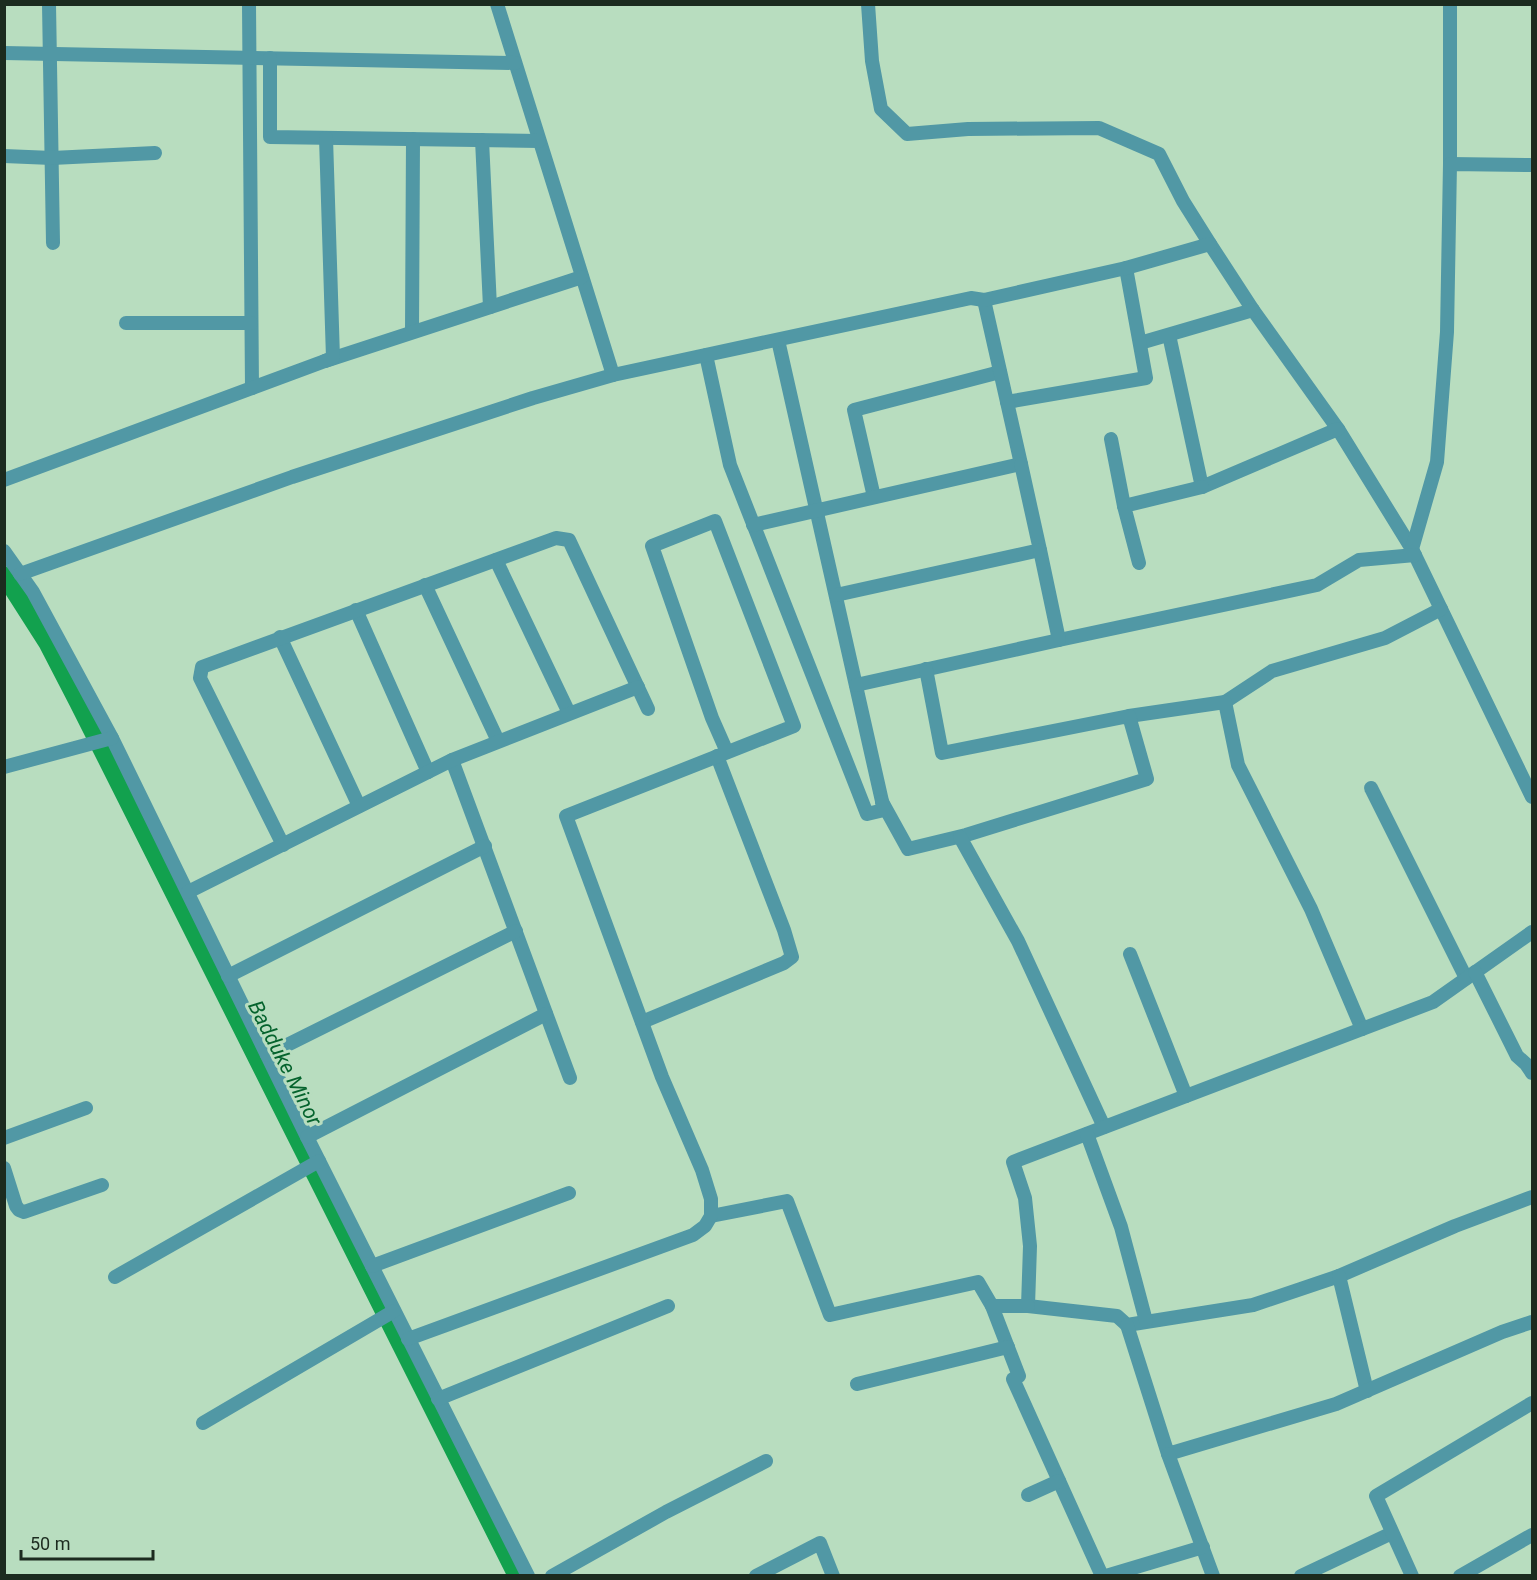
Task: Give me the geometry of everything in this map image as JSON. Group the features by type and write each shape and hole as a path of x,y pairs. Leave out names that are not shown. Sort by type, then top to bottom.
{"street":[{"path":"49,4 53,243"},
{"path":"249,4 252,388"},
{"path":"497,4 613,375"},
{"path":"868,4 872,61 881,109 906,134 968,129 1099,128 1159,154 1210,244 1253,310 1338,429 1413,552 1533,797"},
{"path":"1413,552 1437,462 1447,332 1450,4"},
{"path":"4,53 515,63"},
{"path":"270,57 270,137 539,141"},
{"path":"4,480 333,358 326,138"},
{"path":"412,332 413,139"},
{"path":"482,140 490,307"},
{"path":"4,156 52,158 155,153"},
{"path":"1450,164 1533,165"},
{"path":"20,574 292,477 533,398 613,375 971,298 984,300 1126,268 1210,244"},
{"path":"1007,402 1146,378 1126,268"},
{"path":"325,361 582,277"},
{"path":"984,300 1059,640"},
{"path":"1140,344 1253,310"},
{"path":"126,323 251,323"},
{"path":"1169,335 1202,487"},
{"path":"706,355 730,465 867,814 884,810 778,340"},
{"path":"874,497 854,410 1000,372"},
{"path":"1124,506 1202,487 1338,429"},
{"path":"1111,439 1124,506 1139,563"},
{"path":"753,525 1021,464"},
{"path":"408,1339 693,1235 705,1226 711,1216 711,1199 702,1170 662,1077 566,816 722,754 794,726 715,521 652,546 712,718 722,754 792,957 784,963 642,1022"},
{"path":"283,845 200,678 202,667 280,637 556,538 569,540 648,709"},
{"path":"836,595 1040,550"},
{"path":"4,551 33,592 111,738 307,1137 528,1575"},
{"path":"856,685 1317,585 1359,560 1413,552"},
{"path":"496,560 569,713"},
{"path":"425,585 498,741"},
{"path":"926,669 942,753 1129,716 1226,702 1272,671 1385,638 1441,609"},
{"path":"356,610 428,772"},
{"path":"280,637 359,806"},
{"path":"188,892 452,760 638,687"},
{"path":"1226,702 1238,765 1311,909 1362,1029"},
{"path":"882,802 908,849 960,837 1146,779 1129,716"},
{"path":"4,767 111,738"},
{"path":"452,760 570,1078"},
{"path":"1371,788 1517,1056 1533,1073"},
{"path":"960,837 1018,941 1104,1127"},
{"path":"228,976 485,846"},
{"path":"267,1055 516,931"},
{"path":"1028,1305 1030,1246 1025,1198 1013,1162 1433,1002 1533,932"},
{"path":"1130,954 1186,1096"},
{"path":"307,1137 546,1014"},
{"path":"4,1138 86,1108"},
{"path":"1087,1134 1121,1227 1146,1321"},
{"path":"115,1277 319,1161"},
{"path":"4,1168 16,1206 24,1212 102,1185"},
{"path":"372,1266 569,1193"},
{"path":"1127,1325 1253,1305 1339,1276 1455,1226 1533,1197"},
{"path":"711,1216 787,1201 830,1315 978,1282 992,1306 1019,1376 1012,1379 1104,1575 1203,1547"},
{"path":"1339,1276 1367,1391"},
{"path":"992,1306 1028,1305 1117,1316 1127,1325 1168,1454 1214,1575"},
{"path":"438,1399 668,1306"},
{"path":"202,1423 394,1311"},
{"path":"1168,1454 1336,1404 1502,1332 1533,1322"},
{"path":"857,1384 1008,1347"},
{"path":"1412,1575 1376,1496 1533,1403"},
{"path":"552,1575 666,1512 766,1461"},
{"path":"1028,1494 1059,1481"},
{"path":"1301,1575 1392,1533"},
{"path":"1460,1575 1533,1535"},
{"path":"756,1575 819,1543 833,1575"}],"waterway":[{"name":"Badduke Minor","path":"4,575 48,644 78,702 517,1576"}]}
